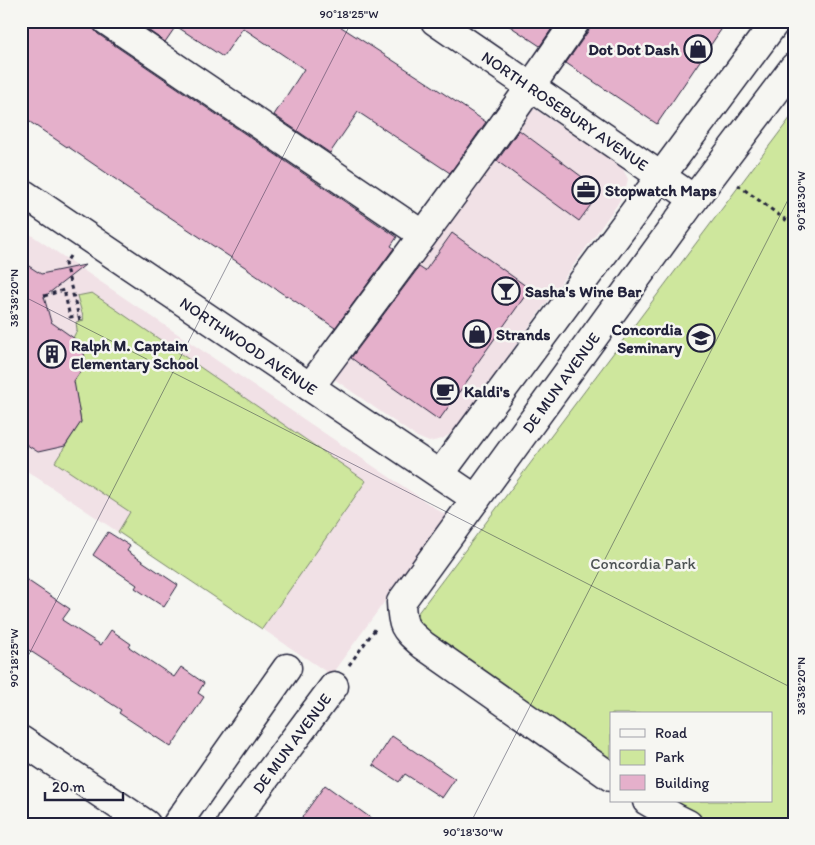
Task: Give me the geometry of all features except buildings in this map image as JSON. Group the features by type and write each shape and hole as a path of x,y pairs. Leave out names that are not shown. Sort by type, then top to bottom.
{"street":[{"path":"107,21 423,235"},
{"name":"NORTH ROSEBURY AVENUE","path":"435,21 694,199"},
{"path":"310,386 462,183 576,21"},
{"path":"440,474 777,21 794,32"},
{"name":"DE MUN AVENUE","path":"401,602 694,199 794,68"},
{"name":"NORTHWOOD AVENUE","path":"21,192 476,499"},
{"path":"401,602 401,617 405,630 422,645 610,775"},
{"path":"177,824 287,668"},
{"name":"DE MUN AVENUE","path":"231,824 334,686"},
{"path":"21,740 146,824"},
{"path":"649,802 688,824"}],"path":[{"path":"738,184 794,226"},
{"path":"71,254 65,264 80,321"},
{"path":"44,296 64,290 70,317 78,316"},
{"path":"334,686 381,622 401,602"}],"shaded area":[{"path":"529,105 622,167 628,179 625,191 617,205 453,432 442,439 429,442 415,436 327,374"},
{"path":"21,228 447,516 331,675 21,467"}],"green space":[{"name":"Concordia Park","path":"794,113 794,824 688,824 653,802 772,802 772,712 610,712 610,772 405,630"},
{"path":"92,293 366,481 262,629 118,532 130,512 55,462 81,422 76,394 69,388 73,338 77,330 76,322 84,320 77,296"}],"place":[{"name":"Dot Dot Dash","path":"698,49"},
{"name":"Stopwatch Maps","path":"586,190"},
{"name":"Sasha's Wine Bar","path":"506,291"},
{"name":"Strands","path":"477,334"},
{"name":"Concordia Seminary","path":"701,338"},
{"name":"Ralph M. Captain Elementary School","path":"52,354"},
{"name":"Kaldi's","path":"445,391"}]}
